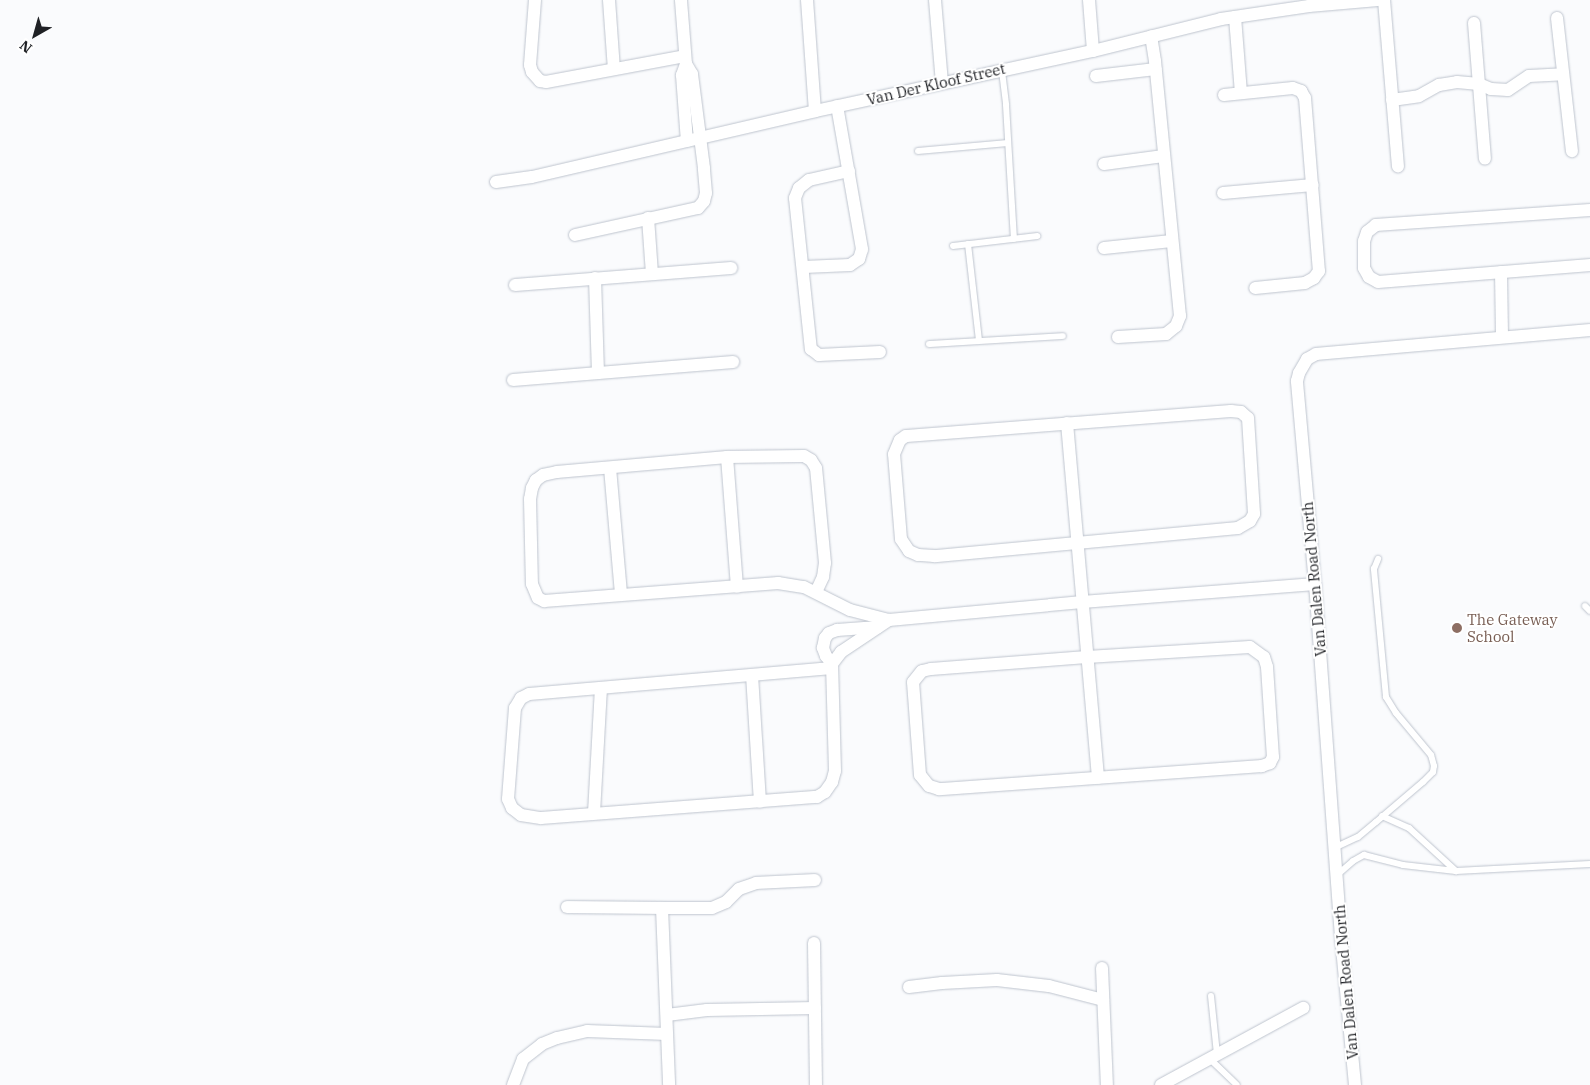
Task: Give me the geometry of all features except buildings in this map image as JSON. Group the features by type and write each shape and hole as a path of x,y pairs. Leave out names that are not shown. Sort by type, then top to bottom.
{"street":[{"path":"534,0 530,65 535,77 546,82 614,69 686,60"},
{"path":"609,0 614,69"},
{"path":"681,0 686,60 692,74 691,111 687,141"},
{"path":"807,0 815,111"},
{"path":"935,0 942,83"},
{"path":"1089,0 1093,51"},
{"name":"Van Der Kloof Street","path":"496,182 532,178 815,111 1002,69 1093,51 1235,17 1309,3 1378,0"},
{"path":"1384,0 1398,166"},
{"path":"1235,17 1241,93"},
{"path":"1557,18 1572,151"},
{"path":"1474,23 1485,159"},
{"path":"1118,337 1166,334 1176,326 1180,316 1156,69 1150,36"},
{"path":"1096,76 1156,69"},
{"path":"1392,100 1420,96 1439,85 1457,82 1479,84 1491,89 1508,90 1529,76 1563,74"},
{"path":"1224,95 1293,88 1301,91 1306,98 1319,271 1317,275 1305,283 1255,288"},
{"path":"804,267 850,265 859,259 862,250 837,106"},
{"path":"575,235 698,208 704,201 706,193 700,138 691,111"},
{"path":"1104,164 1163,156"},
{"path":"849,171 809,180 799,188 795,198 804,267 811,348 814,354 880,352"},
{"path":"1222,194 1313,185"},
{"path":"1590,210 1376,225 1367,232 1364,241 1364,268 1369,277 1378,282 1590,265"},
{"path":"648,218 652,274"},
{"path":"1104,248 1172,241"},
{"path":"515,285 731,268"},
{"path":"1501,272 1502,338"},
{"path":"595,278 598,373"},
{"name":"Van Dalen Road North","path":"1355,1085 1297,381 1302,365 1316,354 1590,330"},
{"path":"513,380 733,362"},
{"path":"1231,411 1241,412 1248,418 1254,514 1245,525 1238,528 1076,543 934,556 918,555 909,551 901,539 894,454 900,440 906,436 1231,411"},
{"path":"1068,423 1076,543 1098,778"},
{"path":"816,592 823,577 825,563 816,468 811,460 804,456 727,457 557,472 543,475 536,480 530,499 532,584 538,598 544,601 778,583 804,587 850,610 884,624"},
{"path":"727,457 737,587"},
{"path":"610,468 621,596"},
{"path":"832,666 752,675 529,694 521,698 515,708 508,800 512,808 521,815 541,818 817,797 825,792 832,782 835,771 832,666 823,648 825,638 829,633 837,630 1082,602 1315,584"},
{"path":"832,666 841,652 884,624"},
{"path":"1250,648 1264,657 1267,667 1274,757 1270,763 1262,766 939,789 929,786 920,774 913,682 922,672 930,669 1087,657 1250,648"},
{"path":"752,675 760,802"},
{"path":"594,813 602,688"},
{"path":"568,907 712,908 726,902 739,889 756,883 815,880"},
{"path":"662,908 669,1085"},
{"path":"814,943 816,1085"},
{"path":"1102,968 1107,1085"},
{"path":"909,987 997,980 1049,986 1103,1000"},
{"path":"667,1015 707,1010 815,1008"},
{"path":"1161,1085 1304,1008"},
{"path":"513,1085 523,1059 537,1047 557,1038 587,1031 667,1034"}],"lane":[{"path":"1002,69 1014,239"},
{"path":"918,151 1008,143"},
{"path":"953,246 1037,236"},
{"path":"968,244 979,340"},
{"path":"928,344 1063,336"},
{"path":"1334,848 1358,837 1423,782 1433,772 1434,766 1431,755 1396,713 1386,697 1374,569 1378,559"},
{"path":"1585,606 1590,611"},
{"path":"1382,816 1409,828 1456,871"},
{"path":"1337,875 1353,861 1364,856 1403,865 1456,871 1590,864"},
{"path":"1212,996 1214,1057 1237,1085"}],"place":[{"name":"The Gateway School","path":"1457,628"}]}
